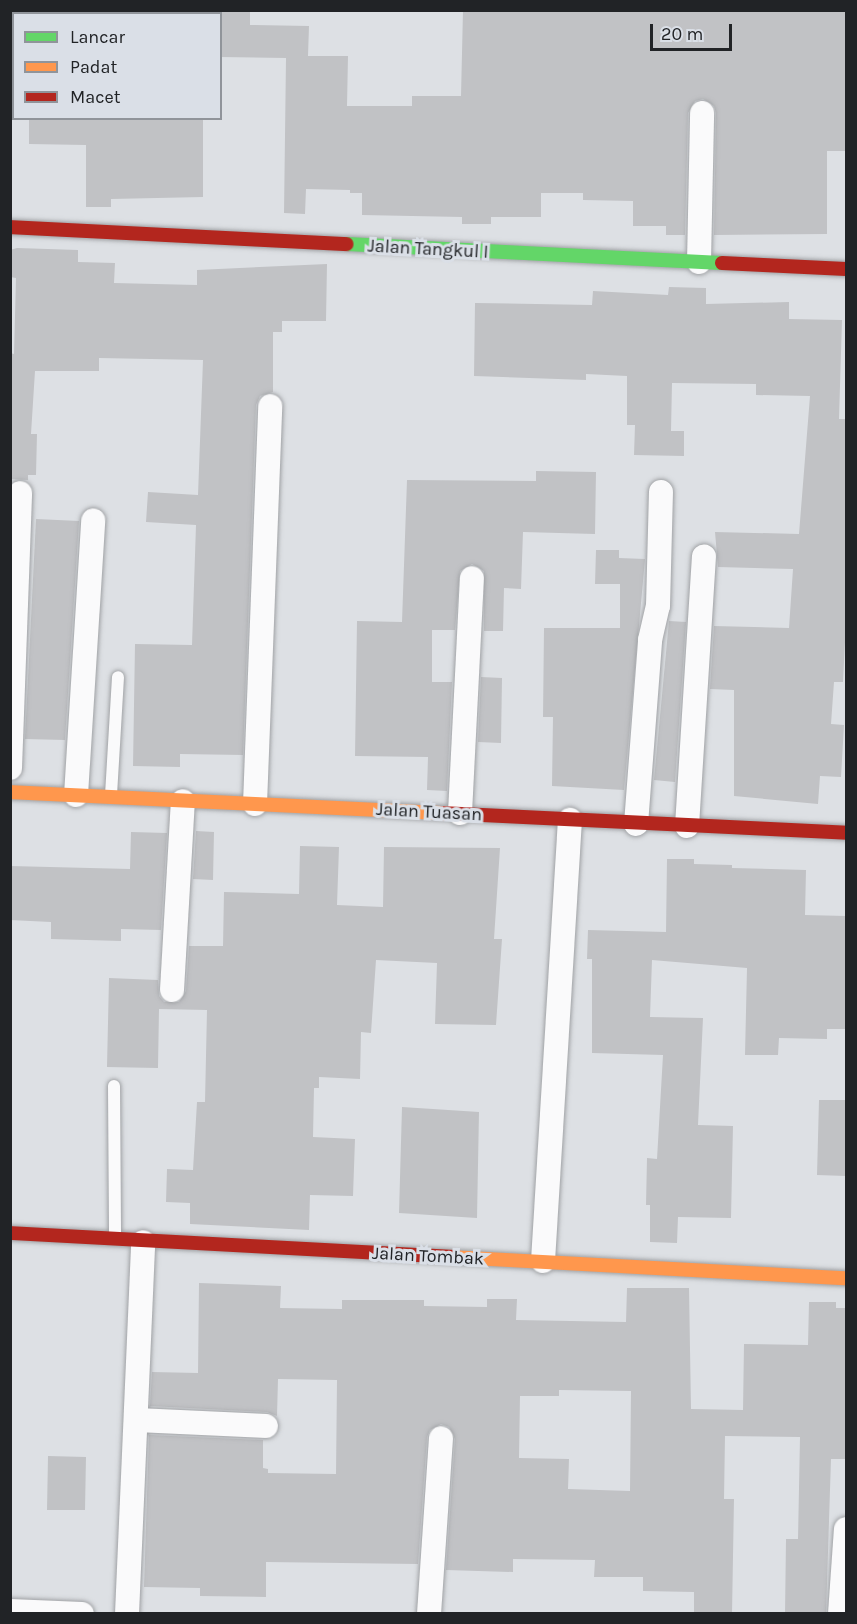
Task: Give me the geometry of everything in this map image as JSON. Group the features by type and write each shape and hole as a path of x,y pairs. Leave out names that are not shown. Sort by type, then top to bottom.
{"street":[{"path":"699,262 702,113"},
{"name":"Jalan Tangkul I","path":"10,227 846,269"},
{"path":"255,804 270,406"},
{"path":"636,824 650,640 658,606 661,492"},
{"path":"10,768 20,493"},
{"path":"76,795 93,521"},
{"path":"687,826 704,558"},
{"path":"459,813 472,578"},
{"name":"Jalan Tuasan","path":"10,792 846,833"},
{"path":"172,990 183,801"},
{"path":"543,1261 570,820"},
{"path":"846,825 846,833"},
{"name":"Jalan Tombak","path":"10,1233 143,1242 846,1278"},
{"path":"127,1614 138,1420 143,1242"},
{"path":"138,1420 266,1426"},
{"path":"429,1614 441,1438"},
{"path":"840,1614 846,1529"},
{"path":"10,1611 82,1614"}],"lane":[{"path":"111,796 118,677"},
{"path":"114,1086 115,1240"}],"building":[{"path":"220,10 250,10 250,25 309,26 308,56 348,56 347,106 412,106 412,96 461,96 463,10 846,10 846,151 827,151 827,234 714,235 716,113 714,106 703,99 695,101 688,113 685,235 666,235 666,226 633,226 633,201 583,200 583,193 541,193 541,217 491,217 491,224 462,224 462,217 362,215 362,193 350,193 350,190 306,189 305,214 284,213 286,58 222,57 222,12"},
{"path":"29,120 203,120 203,197 111,199 111,207 86,207 86,145 29,144"},
{"path":"17,248 78,250 78,262 115,263 114,283 197,285 197,270 327,264 326,321 282,321 282,332 273,332 273,392 260,396 256,405 243,755 180,754 180,767 133,766 135,644 192,645 196,525 146,522 148,492 198,495 203,360 99,358 99,371 35,371 31,434 37,434 36,475 28,475 28,480 10,479 10,353 14,354 16,278 10,277 10,250"},
{"path":"669,287 706,288 706,304 789,302 789,319 842,320 839,419 846,419 846,622 843,682 834,682 831,724 844,725 841,777 820,776 818,804 734,796 734,690 710,689 714,626 789,628 793,569 718,567 715,532 799,534 810,396 756,395 756,384 672,383 671,431 684,431 684,456 634,455 635,425 627,425 627,376 586,374 586,380 474,376 475,303 592,305 593,291 668,295"},
{"path":"536,471 596,472 595,534 523,532 521,589 504,588 503,631 484,631 484,571 472,564 460,571 455,630 432,630 432,682 452,682 447,791 427,790 428,757 355,756 357,621 402,622 407,480 536,481"},
{"path":"36,519 79,521 65,740 25,739"},
{"path":"596,550 619,550 619,558 645,559 624,790 552,786 553,717 543,717 544,628 620,628 620,584 595,584"},
{"path":"669,621 686,622 675,782 654,780"},
{"path":"481,677 502,678 501,743 478,742"},
{"path":"196,831 214,832 213,880 193,879"},
{"path":"131,832 167,833 161,930 121,929 121,941 51,939 51,922 10,920 10,866 130,869"},
{"path":"300,846 339,847 337,905 383,907 384,847 500,848 494,939 502,939 496,1025 435,1024 437,963 376,960 371,1033 361,1032 360,1079 319,1077 319,1088 314,1088 313,1137 355,1139 353,1196 310,1195 309,1230 190,1224 190,1203 166,1202 167,1169 193,1170 197,1102 205,1102 207,1010 159,1009 158,1068 107,1067 109,978 158,980 159,996 164,1002 179,1002 186,991 189,946 223,946 224,892 299,894"},
{"path":"667,859 694,859 694,864 732,865 732,868 806,870 805,915 846,916 846,1029 827,1029 827,1039 779,1038 778,1055 745,1055 747,968 652,960 650,1017 703,1018 698,1125 733,1126 731,1218 678,1217 677,1243 650,1242 650,1205 646,1205 647,1158 657,1159 663,1055 592,1053 592,959 587,959 588,930 666,932"},
{"path":"819,1100 846,1100 846,1176 817,1175"},
{"path":"402,1107 479,1112 477,1218 399,1213"},
{"path":"199,1283 281,1286 280,1308 342,1309 342,1300 424,1300 424,1306 487,1307 487,1299 517,1299 516,1320 626,1322 627,1288 689,1288 691,1409 743,1410 744,1344 808,1345 809,1302 836,1302 836,1308 846,1308 846,1459 831,1459 826,1614 785,1614 786,1539 798,1539 800,1437 725,1436 724,1499 734,1499 732,1614 694,1614 694,1592 643,1591 643,1577 594,1577 595,1560 513,1559 513,1572 446,1570 455,1439 449,1427 441,1424 430,1430 427,1437 418,1564 266,1562 266,1597 200,1596 200,1588 144,1587 149,1435 263,1440 263,1468 268,1469 268,1473 336,1474 337,1380 278,1379 277,1416 267,1412 150,1406 152,1372 198,1373","holes":["559,1390 631,1391 630,1491 568,1489 569,1459 519,1458 520,1396 559,1396"]},
{"path":"48,1456 86,1457 85,1510 47,1510"}],"traffic: fast":[{"path":"347,244 722,263"}],"traffic: slow":[{"path":"10,792 443,813"},
{"path":"452,1257 846,1278"}],"traffic: jam":[{"path":"10,227 347,244"},
{"path":"722,263 846,269"},
{"path":"443,813 846,833"},
{"path":"10,1233 452,1257"}]}
